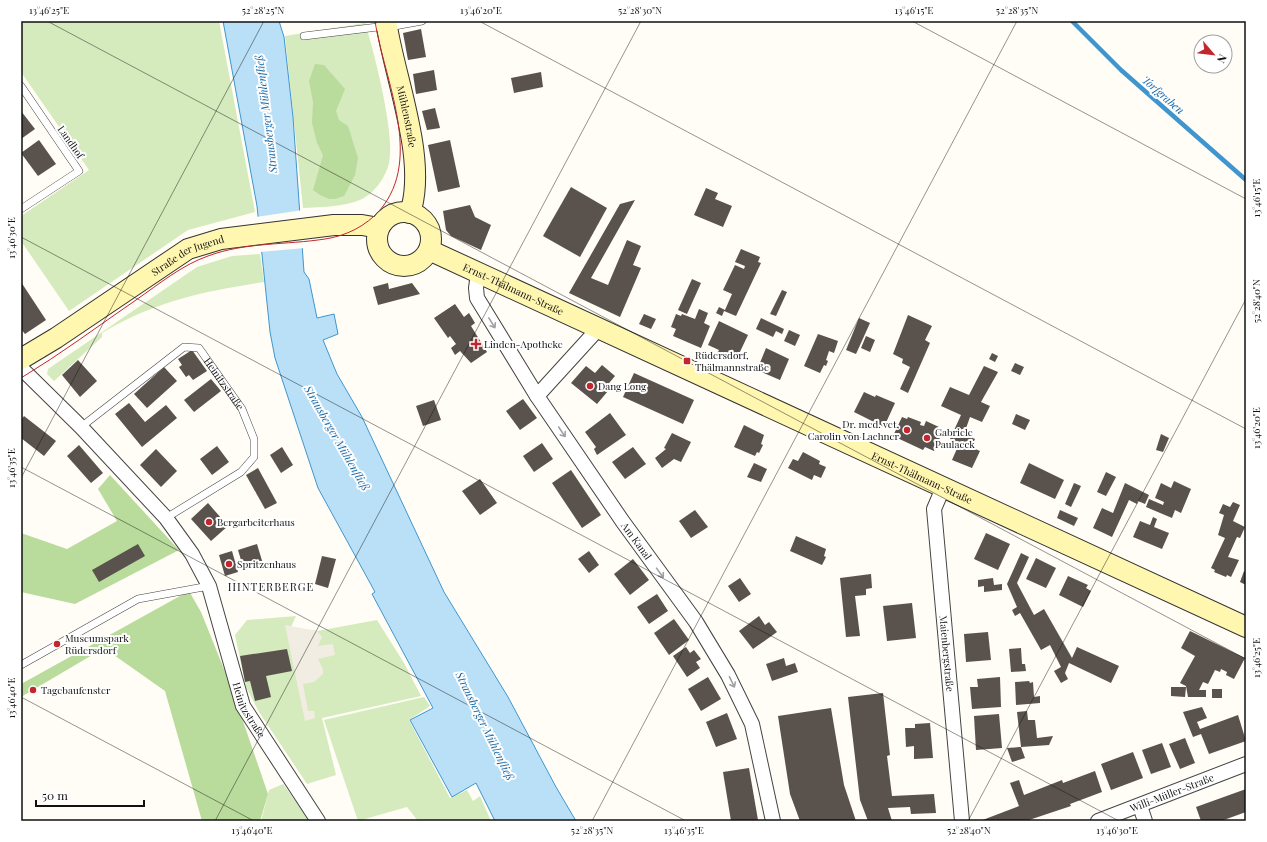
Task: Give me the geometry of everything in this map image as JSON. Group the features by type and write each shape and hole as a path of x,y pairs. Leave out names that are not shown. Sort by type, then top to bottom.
{"main road":[{"name":"Mühlenstraße","path":"386,25 412,142 416,191 410,213"},
{"path":"401,212 410,213 418,216 428,228 430,235 428,250 417,263 401,266 392,264 385,259 377,244 379,228 385,220 392,215 401,212"},
{"name":"Straße der Jugend","path":"21,359 56,338 188,249 232,237 334,225 362,225 379,228"},
{"name":"Ernst-Thälmann-Straße","path":"428,250 1246,627"}],"street":[{"name":"Am Kanal","path":"478,274 477,298 537,396 622,522 696,622 728,675 752,724 773,821"},
{"path":"537,396 598,329"},
{"name":"Heinitzstraße","path":"21,368 81,427 166,518 192,554 209,586 243,706 318,821"},
{"name":"Maienbergstraße","path":"943,488 934,509 962,821"},
{"name":"Willi-Müller-Straße","path":"1098,821 1246,764"},
{"path":"1140,806 1144,821"}],"lane":[{"path":"304,36 422,21"},
{"name":"Landhof","path":"21,86 79,170 21,209"},
{"name":"Heinitzstraße","path":"81,427 184,347 200,348 242,409 254,439 254,457 241,472 166,518"},
{"path":"21,665 138,599 209,586"}],"green space":[{"path":"21,21 219,21 255,212 188,230 69,311 21,241 21,216 89,170 21,72"},
{"path":"365,23 374,53 387,115 390,151 389,163 379,184 370,194 360,200 339,205 303,208 285,36"},
{"path":"315,64 324,65 345,89 336,111 339,120 348,126 358,158 355,175 344,196 335,199 329,199 313,190 323,155 317,143 312,123 313,102 309,81"},
{"path":"260,254 264,282 221,289 181,299 141,313 102,333 102,337 54,381 47,374 48,369 197,267 232,256"},
{"path":"110,475 179,550 75,604 21,592 21,533 67,549 117,521 98,489"},
{"path":"189,591 201,612 232,689 268,794 260,821 202,821 165,691 104,648 21,697 21,684"},
{"path":"296,616 291,627 317,631 377,620 404,663 421,696 322,718 336,775 307,784 259,712 246,687 235,635 247,620"},
{"path":"424,697 430,706 409,720 450,798 467,790 473,801 480,796 491,821 418,821 407,807 358,821 324,720"},
{"path":"283,784 310,821 261,821 269,790"}],"shaded area":[{"path":"285,625 317,631 322,637 318,646 333,644 335,655 318,659 323,669 323,674 314,682 303,684 308,711 314,711 315,718 305,721"}],"water":[{"name":"Strausberger Mühlenfließ","path":"223,21 279,21 284,37 293,117 304,272 309,279 317,318 334,314 338,334 323,340 337,374 362,417 444,592 508,697 576,821 495,821 476,783 452,797 410,720 433,708 372,594 375,592 318,488 275,358 270,332 257,206"}],"pier":[{"path":"303,210 305,248 260,252 256,217"}],"building":[{"path":"421,29 426,57 408,60 403,33"},
{"path":"434,70 437,90 416,94 413,74"},
{"path":"541,72 543,87 514,93 511,78"},
{"path":"435,108 440,128 427,130 422,111"},
{"path":"21,111 35,129 21,139"},
{"path":"39,140 56,164 38,176 21,153"},
{"path":"450,140 460,187 438,192 428,145"},
{"path":"571,187 607,208 580,257 543,236"},
{"path":"706,188 718,193 715,199 732,206 723,227 694,215"},
{"path":"635,200 591,278 608,285 627,240 641,246 633,265 641,268 620,317 569,293 620,204"},
{"path":"470,205 475,217 491,225 481,250 451,236 446,230 443,211"},
{"path":"741,249 760,257 758,262 761,263 736,316 724,311 722,316 716,313 719,307 725,310 732,294 723,290 735,265 744,269 745,266 735,262"},
{"path":"692,279 701,283 687,314 678,310"},
{"path":"21,282 46,320 25,334 21,329"},
{"path":"388,283 389,289 412,283 420,294 378,305 373,287"},
{"path":"782,290 787,292 776,316 770,314"},
{"path":"455,304 464,317 469,313 475,323 471,326 487,352 471,363 460,351 455,355 451,348 456,344 450,336 448,338 434,318"},
{"path":"699,309 708,313 704,323 710,326 701,348 673,336 676,329 671,327 676,314 681,316 682,314 695,319"},
{"path":"644,314 656,319 651,329 639,324"},
{"path":"908,315 932,326 925,340 930,343 908,393 900,389 910,367 902,363 903,359 893,354"},
{"path":"761,318 784,329 782,334 776,331 773,337 756,329"},
{"path":"859,318 870,323 856,354 846,350"},
{"path":"719,321 748,335 737,358 727,353 725,358 717,354 719,350 708,345"},
{"path":"789,330 800,335 795,346 784,341"},
{"path":"818,334 838,341 834,353 829,351 826,366 824,365 820,373 804,366"},
{"path":"866,336 875,340 870,352 861,348"},
{"path":"766,348 789,359 780,380 757,370"},
{"path":"192,350 207,371 193,380 189,375 186,377 179,367 182,365 178,359"},
{"path":"992,353 998,356 995,362 989,359"},
{"path":"78,360 97,381 80,397 62,375"},
{"path":"1015,363 1024,367 1020,375 1011,371"},
{"name":"Dang Long","path":"602,365 615,376 605,388 608,391 597,404 571,383 586,366 595,373"},
{"path":"984,366 998,372 981,402 990,406 982,422 970,417 964,434 975,439 971,447 980,451 972,468 952,460 959,444 950,439 961,415 941,406 950,387 969,395"},
{"path":"164,367 177,381 147,408 134,394"},
{"path":"634,373 694,400 683,424 623,397"},
{"path":"211,379 221,391 194,412 184,400"},
{"path":"864,392 895,403 884,427 854,412"},
{"path":"523,399 537,418 520,430 506,411"},
{"path":"434,400 441,420 423,426 416,406"},
{"path":"129,403 145,422 166,405 177,418 142,447 115,414"},
{"path":"610,413 626,435 597,455 594,449 596,447 585,432"},
{"path":"1016,414 1030,420 1025,430 1012,424"},
{"path":"24,416 56,441 44,456 21,438 21,420"},
{"path":"902,417 907,419 908,417 921,422 920,425 924,426 926,421 939,427 939,429 943,431 934,451 925,447 923,450 893,436"},
{"path":"744,425 764,435 761,444 763,445 759,453 757,452 755,456 734,447"},
{"path":"672,433 691,442 681,462 674,459 662,468 655,458 666,449 664,448"},
{"path":"1161,434 1169,438 1163,452 1156,450"},
{"path":"542,443 553,459 534,472 523,456"},
{"path":"79,445 103,473 91,483 67,456"},
{"path":"217,446 229,462 212,475 200,459"},
{"path":"282,447 293,465 281,473 270,455"},
{"path":"633,447 646,464 625,479 612,462"},
{"path":"156,449 177,471 161,487 140,465"},
{"path":"803,452 820,461 819,464 826,467 821,478 814,475 812,480 788,468 793,459 798,461"},
{"path":"754,463 767,469 761,482 747,477"},
{"path":"1029,463 1064,480 1055,499 1020,483"},
{"path":"258,468 277,503 265,509 246,475"},
{"path":"571,470 601,515 582,528 552,483"},
{"path":"1106,472 1116,477 1106,496 1097,492"},
{"path":"480,479 497,503 480,515 462,491"},
{"path":"1174,481 1191,489 1181,513 1175,510 1172,518 1146,507 1149,499 1163,505 1164,502 1155,498 1161,483 1171,488"},
{"path":"1074,483 1081,486 1071,507 1065,504"},
{"path":"1125,483 1149,495 1145,504 1138,501 1137,504 1129,500 1112,537 1093,528 1102,508 1113,513"},
{"path":"1233,502 1240,505 1233,521 1245,527 1240,538 1237,537 1228,557 1239,560 1231,577 1227,575 1226,577 1214,572 1215,570 1211,568 1225,538 1218,535 1224,515 1219,513 1223,504 1230,507"},
{"name":"Bergarbeiterhaus","path":"208,503 228,526 211,541 191,519"},
{"path":"695,510 708,527 691,538 679,521"},
{"path":"1060,510 1078,518 1074,526 1057,518"},
{"path":"1153,517 1157,519 1154,527 1169,533 1162,549 1133,537 1140,521 1150,525"},
{"path":"986,533 1010,544 998,570 974,559"},
{"path":"796,536 826,549 824,556 826,557 822,565 790,551"},
{"path":"138,544 145,556 99,582 92,570"},
{"path":"257,544 263,564 244,570 238,550"},
{"name":"Spritzenhaus","path":"232,551 238,572 225,576 219,555"},
{"path":"589,551 599,565 589,573 578,559"},
{"path":"1021,553 1029,557 1017,583 1034,615 1044,609 1072,658 1077,647 1119,666 1111,683 1069,663 1065,673 1068,679 1061,683 1054,671 1061,667 1050,645 1041,650 1020,613 1015,616 1012,610 1017,607 1007,584"},
{"path":"322,556 336,559 328,588 315,584"},
{"path":"1036,558 1056,568 1046,588 1026,579"},
{"path":"633,559 649,580 630,595 614,574"},
{"path":"1244,571 1246,572 1246,585 1240,582"},
{"path":"871,574 872,588 866,589 866,595 855,596 860,636 846,637 840,578"},
{"path":"1068,576 1088,585 1086,588 1091,591 1083,607 1059,595"},
{"path":"740,578 751,594 739,602 728,586"},
{"path":"993,578 994,585 1002,584 1002,590 984,592 984,586 978,587 978,580"},
{"path":"657,594 668,611 649,624 637,607"},
{"path":"912,603 916,638 887,641 883,606"},
{"path":"759,616 765,625 769,622 777,632 753,649 739,631"},
{"path":"674,619 689,640 669,655 654,633"},
{"path":"1190,631 1245,658 1234,679 1226,675 1227,672 1221,669 1220,672 1215,670 1208,684 1203,682 1199,690 1206,690 1206,697 1188,697 1186,686 1180,683 1195,656 1181,648"},
{"path":"988,632 991,660 966,662 964,634"},
{"path":"686,647 690,653 694,650 701,659 696,662 700,668 687,677 673,656"},
{"path":"1021,648 1022,664 1025,664 1026,671 1011,672 1009,649"},
{"path":"287,649 292,671 266,676 271,697 255,701 250,681 245,682 240,656"},
{"path":"784,658 786,666 795,663 798,672 772,681 766,664"},
{"path":"708,677 721,699 701,711 688,689"},
{"path":"1000,677 1001,707 972,709 970,687 978,687 977,679"},
{"path":"1029,681 1030,683 1033,682 1034,697 1040,696 1040,703 1016,705 1015,682"},
{"path":"1171,687 1186,687 1185,697 1171,696"},
{"path":"1212,689 1222,689 1222,698 1212,698"},
{"path":"883,693 890,755 887,756 892,796 934,794 936,813 911,814 910,807 888,808 892,821 868,821 860,800 848,697"},
{"path":"1202,707 1207,718 1197,722 1200,729 1238,715 1246,741 1209,754 1201,734 1193,737 1183,712"},
{"path":"831,708 844,785 856,821 800,821 790,794 778,716"},
{"path":"1027,711 1028,720 1035,720 1037,738 1053,736 1049,745 1021,747 1017,712"},
{"path":"727,713 737,739 716,747 706,722"},
{"path":"999,714 1002,748 976,750 974,716"},
{"path":"930,723 933,758 914,759 914,746 906,747 905,728 915,728 915,724"},
{"path":"1185,738 1195,763 1180,769 1169,744"},
{"path":"1162,743 1171,767 1151,774 1142,750"},
{"path":"1021,747 1025,758 1012,762 1007,748"},
{"path":"1133,752 1143,778 1111,790 1101,764"},
{"path":"749,768 758,820 731,821 723,772"},
{"path":"1095,771 1102,792 1070,804 1071,806 1026,821 980,821 1019,806 1010,783 1019,780 1024,795 1062,780 1063,783"},
{"path":"1246,789 1246,812 1221,821 1201,821 1196,807"}],"waterway":[{"name":"Torfgraben","path":"1072,21 1121,70 1246,180"}],"tram line":[{"path":"21,378 65,350 171,275 189,264 222,251 237,248 333,238 348,233 362,225 380,210 393,189 399,167 400,143 392,93 375,21"}],"place":[{"name":"Linden-Apotheke","path":"476,344"},
{"name":"Rüdersdorf, Thälmannstraße","path":"687,361"},
{"name":"Dang Long","path":"590,386"},
{"name":"Dr. med. vet. Carolin von Lachner","path":"907,430"},
{"name":"Gabriele Paulaeck","path":"927,438"},
{"name":"Bergarbeiterhaus","path":"209,522"},
{"name":"Spritzenhaus","path":"229,564"},
{"name":"Museumspark Rüdersdorf","path":"57,644"},
{"name":"Tagebaufenster","path":"33,690"}],"district":[{"name":"HINTERBERGE","path":"271,587"}]}
